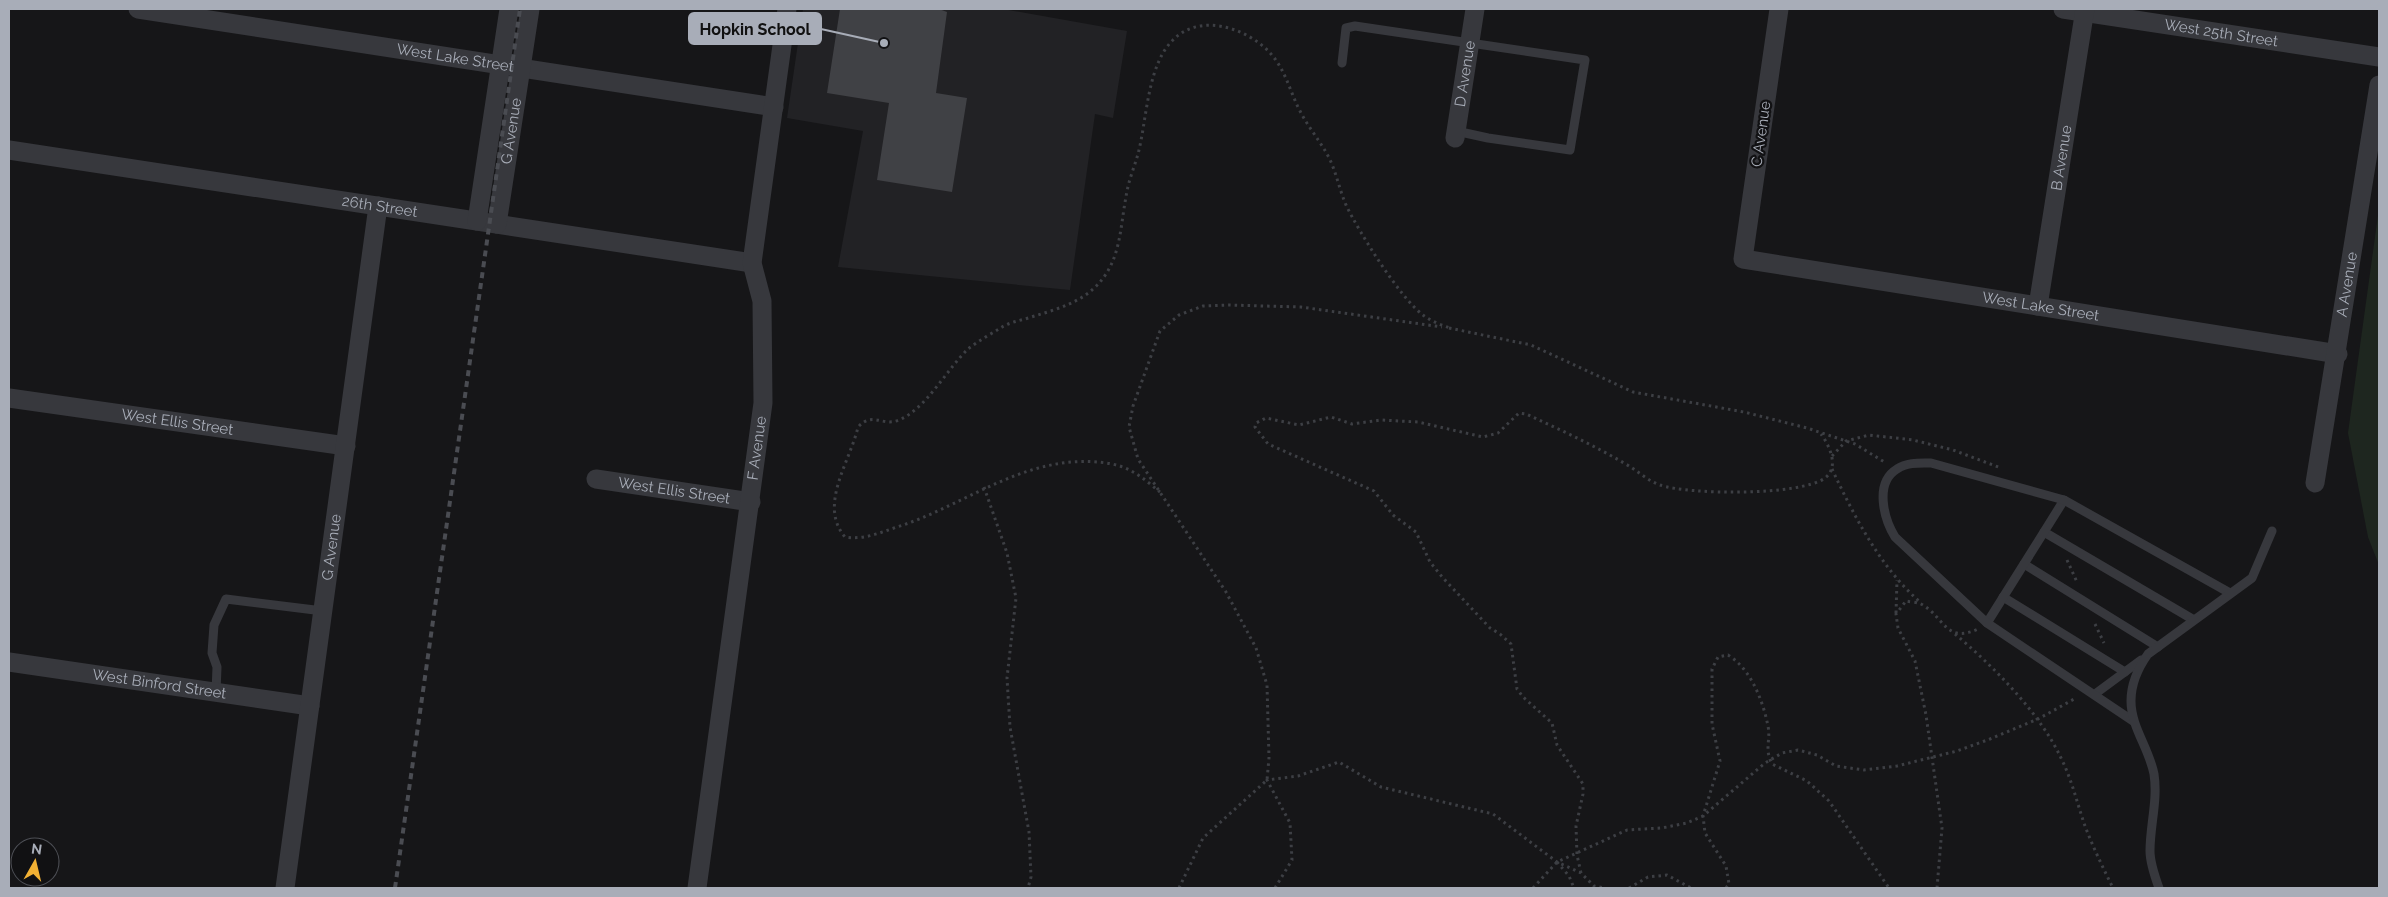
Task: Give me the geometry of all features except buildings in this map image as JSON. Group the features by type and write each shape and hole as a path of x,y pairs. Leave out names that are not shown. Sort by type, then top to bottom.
{"street":[{"name":"West Lake Street","path":"138,9 774,108"},
{"name":"G Avenue","path":"477,222 509,9"},
{"name":"G Avenue","path":"497,224 530,9"},
{"name":"F Avenue","path":"697,888 763,403 762,300 752,263 787,9"},
{"name":"D Avenue","path":"1455,135 1474,9"},
{"name":"C Avenue","path":"1743,259 1778,9"},
{"name":"West 25th Street","path":"2063,9 2084,10 2379,57"},
{"name":"B Avenue","path":"2038,306 2084,10"},
{"name":"A Avenue","path":"2316,483 2338,354 2379,84"},
{"name":"26th Street","path":"9,150 752,263"},
{"name":"G Avenue","path":"285,888 378,206"},
{"name":"West Lake Street","path":"1743,259 2338,354"},
{"name":"West Ellis Street","path":"9,398 346,446"},
{"name":"West Ellis Street","path":"596,479 751,502"},
{"name":"West Binford Street","path":"9,662 310,706"}],"lane":[{"path":"1342,63 1346,28 1356,26 1585,60 1570,150 1455,135"},
{"path":"2133,721 1987,622 1895,537 1887,525 1883,510 1884,493 1889,478 1896,469 1909,464 1931,462 2064,500 2230,593"},
{"path":"1987,622 2064,500"},
{"path":"2095,694 2252,578 2272,531"},
{"path":"2044,532 2194,620"},
{"path":"2024,564 2158,647"},
{"path":"2004,597 2125,672"},
{"path":"216,692 217,667 212,653 214,625 226,600 323,611"},
{"path":"2148,654 2139,667 2131,699 2133,721 2149,754 2154,775 2155,800 2150,853 2159,888"}],"path":[{"path":"1160,492 1132,471 1110,463 1075,460 1037,467 984,487 924,518 859,539 845,537 838,528 834,515 836,489 858,427 863,421 874,418 882,422 897,422 912,412 970,348 1006,325 1069,305 1089,294 1106,274 1115,256 1126,195 1143,131 1152,79 1172,40 1187,30 1205,26 1228,27 1251,37 1270,53 1284,72 1300,112 1323,146 1347,206 1376,256 1412,305 1423,315 1450,328"},
{"path":"1275,888 1292,860 1290,823 1267,780 1270,758 1267,685 1256,648 1226,592 1138,458 1129,427 1133,406 1160,330 1180,315 1203,306 1301,306 1450,328 1531,345 1633,392 1744,412 1820,432 1855,444 1896,469"},
{"path":"1581,873 1577,852 1576,826 1583,794 1583,784 1557,745 1552,723 1523,697 1517,689 1510,644 1500,634 1490,628 1443,578 1430,562 1416,532 1393,515 1374,491 1268,444 1259,435 1255,427 1256,422 1266,418 1299,424 1331,417 1352,424 1381,420 1418,422 1482,438 1498,433 1518,413 1526,414 1618,460 1644,478 1660,485 1726,494 1808,485 1826,478 1832,468"},
{"path":"1820,432 1828,444 1832,456 1832,468 1880,557 1897,580 1921,604 1974,650 2038,719 2060,755 2076,792 2085,824 2113,888"},
{"path":"1832,456 1846,441"},
{"path":"984,487 1007,553 1016,598 1007,678 1010,728 1029,832 1031,877 1028,888"},
{"path":"1897,580 1896,614 1898,628 1915,661 1942,828 1937,888"},
{"path":"1896,614 1906,601 1921,604"},
{"path":"1952,632 1961,635 1968,634 1987,622"},
{"path":"1726,888 1729,884 1726,866 1705,833 1703,816 1720,761 1712,724 1712,669 1718,657 1728,655 1738,661 1758,691 1768,728 1766,753 1772,764 1807,780 1829,801 1889,888"},
{"path":"1533,888 1557,862 1627,830 1662,828 1687,823 1703,816 1782,752 1798,750 1816,755 1836,766 1864,770 1898,766 1932,758 1982,742 2038,719 2080,697"},
{"path":"1179,888 1203,838 1267,780 1298,776 1339,762 1381,787 1493,814 1557,862 1581,873 1594,886 1604,888"},
{"path":"1557,862 1569,876 1574,888"},
{"path":"1629,888 1648,877 1667,875 1691,888"},
{"path":"1636,888 1640,882"}],"shaded area":[{"path":"803,9 1003,9 1127,31 1113,118 1095,114 1070,290 838,267 863,131 787,118"},
{"path":"2379,208 2379,565 2368,537 2348,433"}],"railway":[{"path":"395,888 520,9"}],"place":[{"name":"Hopkin School","path":"884,43"}]}
